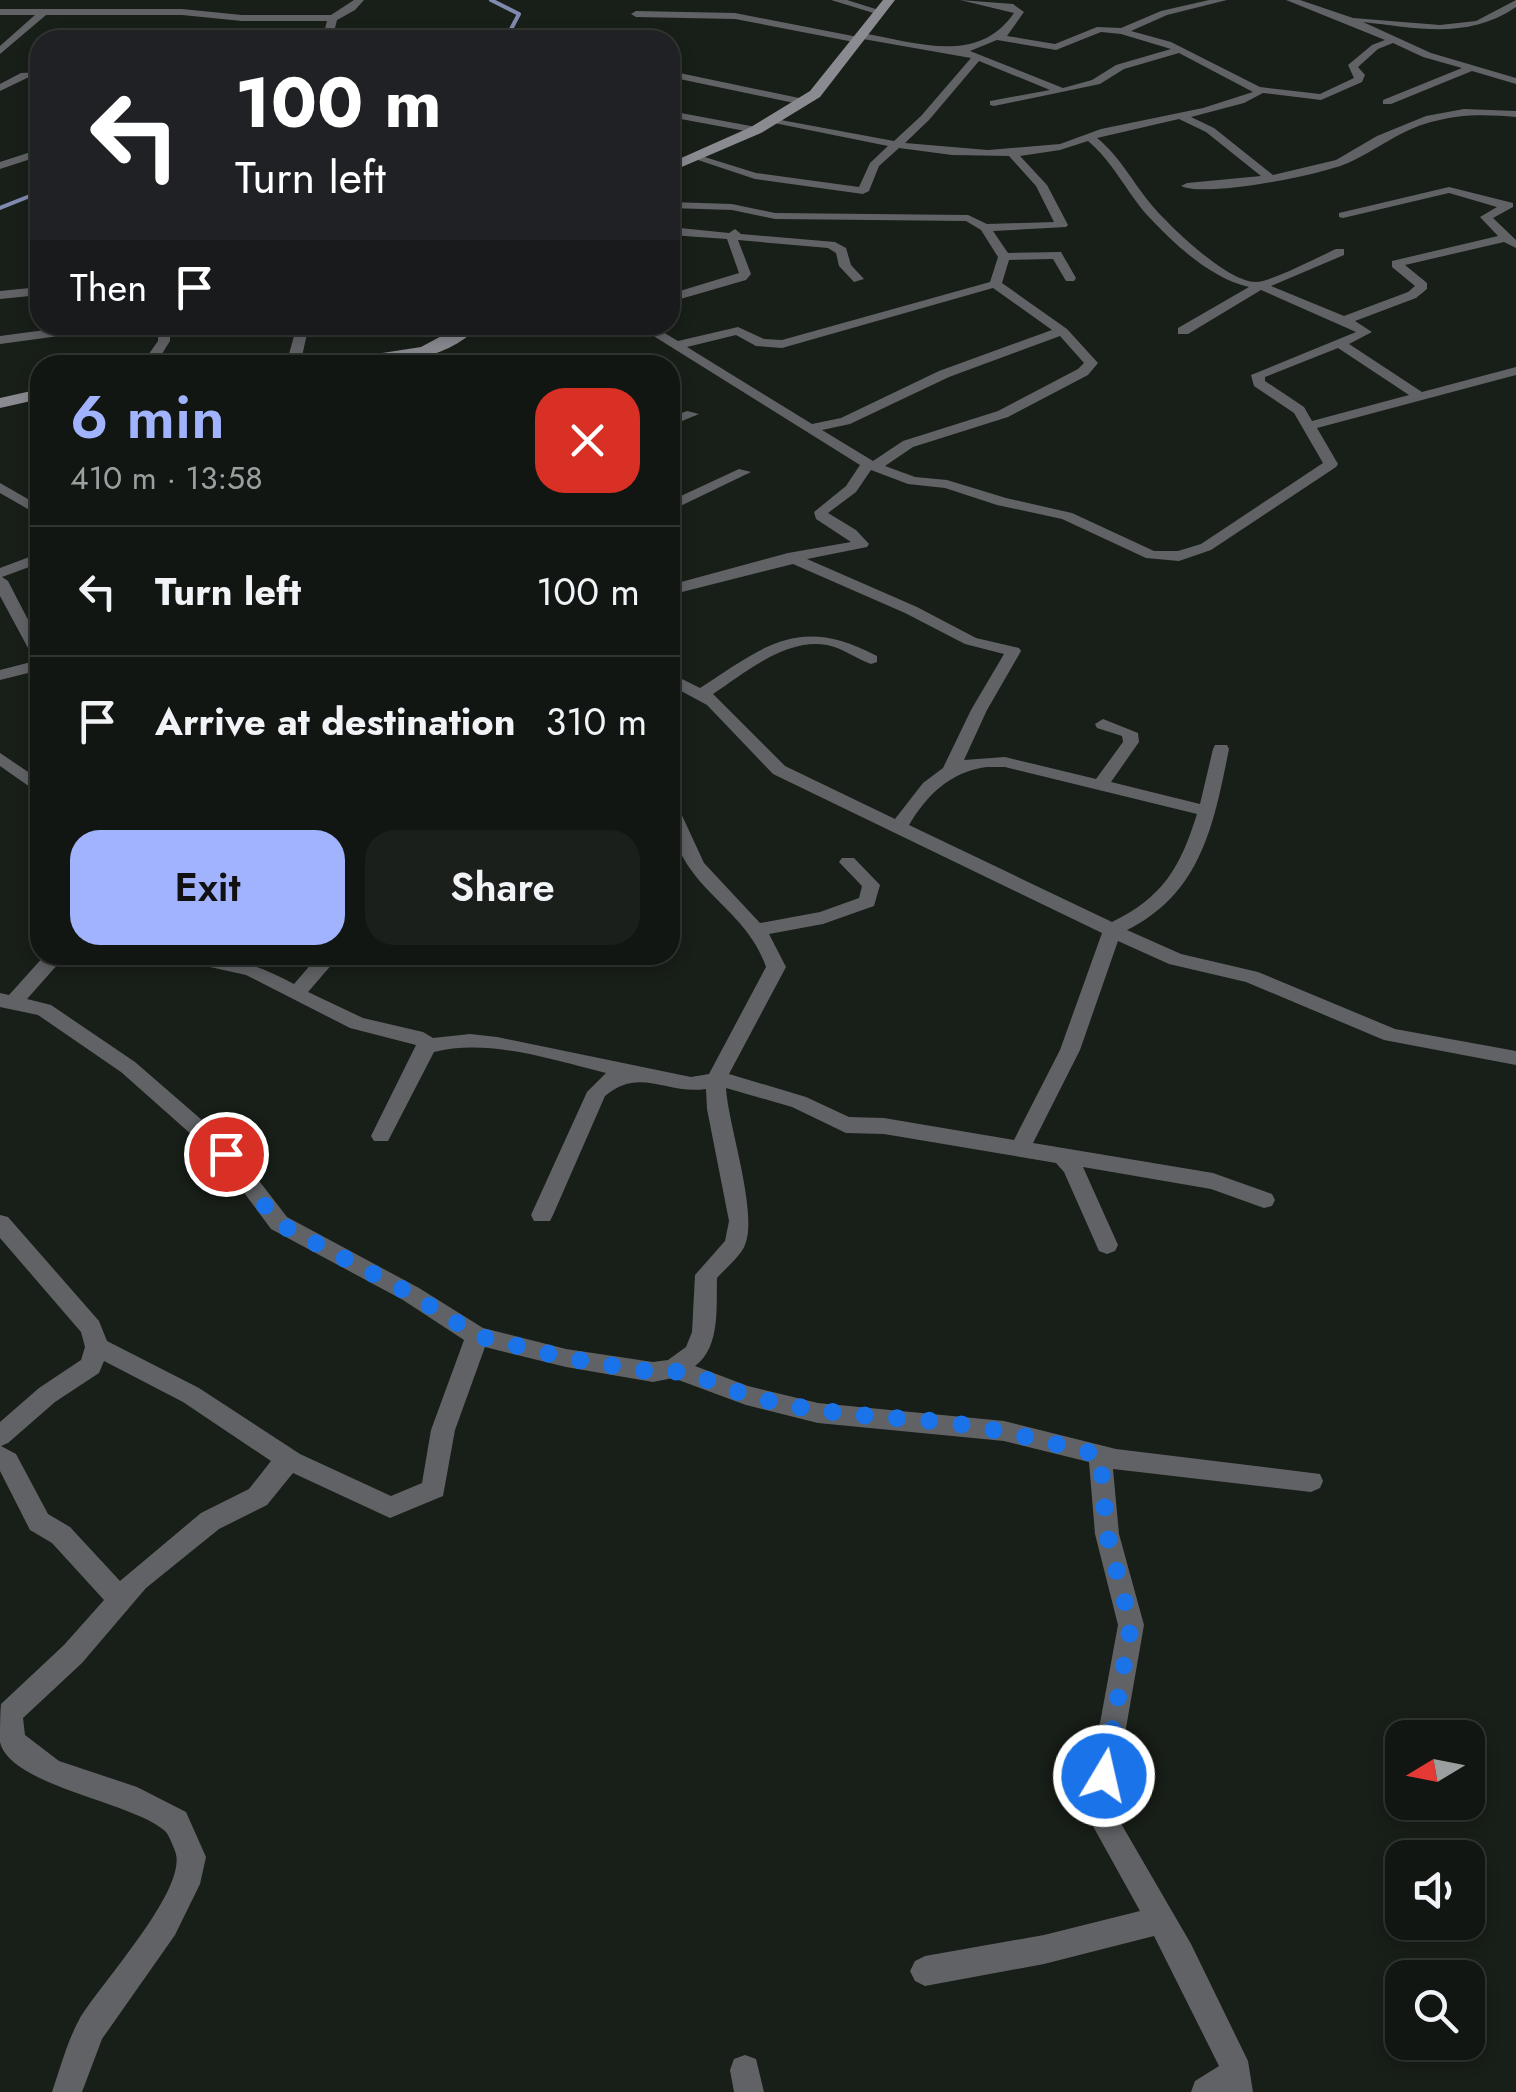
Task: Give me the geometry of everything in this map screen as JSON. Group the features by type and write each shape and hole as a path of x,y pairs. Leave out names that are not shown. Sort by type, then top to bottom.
{"street":[{"path":"128,12 131,0"},
{"path":"0,12 333,18 359,0"},
{"path":"836,0 885,6"},
{"path":"960,51 999,37 1011,28 1019,10 965,0"},
{"path":"1122,31 1164,13 1222,0"},
{"path":"1291,0 1345,18 1390,41 1516,81"},
{"path":"1345,18 1456,30 1480,26 1514,2"},
{"path":"680,164 756,130 815,94 885,6"},
{"path":"0,51 44,12"},
{"path":"636,14 735,16 960,51 1062,92"},
{"path":"330,30 333,18"},
{"path":"999,37 1056,46 1100,28 1122,31 1180,50 1258,90 1281,89 1309,97 1328,95 1358,80 1360,75 1352,67 1375,47 1390,41"},
{"path":"994,103 1062,92 1096,82 1124,65 1180,50"},
{"path":"695,158 755,176 860,192 874,165 925,118 975,59"},
{"path":"1499,76 1516,64"},
{"path":"1387,102 1472,68"},
{"path":"0,73 30,80"},
{"path":"0,88 30,76"},
{"path":"680,76 804,102"},
{"path":"774,120 940,151 1011,152 1058,148 1110,130 1183,117 1242,101 1258,94 1258,90"},
{"path":"1187,186 1210,187 1342,161 1381,138 1454,112 1486,108 1516,114"},
{"path":"680,116 756,130"},
{"path":"1183,117 1210,130 1269,177"},
{"path":"660,335 740,388 872,465 912,481 947,484 1002,502 1067,516 1150,556 1179,556 1206,548 1331,464 1299,410 1259,383 1258,375 1366,332 1260,286 1234,280 1173,235 1151,212 1107,151 1091,138"},
{"path":"985,228 1062,224 1040,185 1011,152"},
{"path":"0,166 30,156"},
{"path":"1342,215 1449,190 1511,205"},
{"path":"680,205 732,207 775,216 954,216 975,220 1004,257 996,284"},
{"path":"1511,205 1486,217 1511,242"},
{"path":"680,231 831,245 842,251 845,266 858,279"},
{"path":"680,295 745,274 732,242 735,234"},
{"path":"1344,322 1412,295 1422,286 1396,264 1511,242"},
{"path":"1184,331 1260,286 1340,252"},
{"path":"1004,257 1057,256 1070,278"},
{"path":"680,585 862,544 851,532 821,516 821,512 872,465 908,444 1003,414 1083,372 1091,363 1085,351 996,284"},
{"path":"679,346 738,331 760,343 782,344 996,284"},
{"path":"0,296 30,292"},
{"path":"810,428 845,421 944,374 1059,332"},
{"path":"0,340 37,335"},
{"path":"430,355 458,335"},
{"path":"1340,342 1421,398"},
{"path":"1310,426 1516,370"},
{"path":"0,403 30,396"},
{"path":"680,418 692,414"},
{"path":"680,503 744,472"},
{"path":"0,487 30,506"},
{"path":"788,558 911,610 970,641 1014,652 979,710 952,768"},
{"path":"0,572 30,562"},
{"path":"0,581 30,642"},
{"path":"702,694 753,658 813,640 839,644 871,659"},
{"path":"0,675 30,665"},
{"path":"680,683 702,694 779,770 1176,959 1251,977 1391,1035 1516,1058"},
{"path":"1100,787 1131,742 1130,733 1103,724"},
{"path":"1020,1148 1070,1050 1112,930 1159,903 1190,857 1208,811 1221,749"},
{"path":"0,758 30,781"},
{"path":"898,828 937,776 976,761 1005,762 1208,811"},
{"path":"7,1001 44,1010 128,1067 194,1121 226,1154 278,1223 411,1294 478,1336 600,1364 653,1372 674,1368 694,1353 703,1332 706,1275 735,1244 740,1221 717,1109 716,1080 774,978 774,956 696,867 680,831"},
{"path":"754,930 824,918 867,902 871,884 848,862"},
{"path":"7,1001 45,965"},
{"path":"229,965 252,970 345,1022 423,1039 427,1047"},
{"path":"296,994 321,965"},
{"path":"381,1136 427,1047 437,1042 469,1041 691,1084 716,1080 799,1102 846,1125 884,1126 1213,1180 1264,1200"},
{"path":"542,1215 597,1092 613,1078 635,1073"},
{"path":"1062,1155 1072,1168 1107,1245"},
{"path":"0,1223 91,1328 97,1347 91,1366 46,1395 0,1436"},
{"path":"97,1347 191,1396 291,1461 390,1507 434,1489 432,1464 441,1430 469,1370 478,1336"},
{"path":"674,1368 746,1395 818,1413 945,1422 1100,1455 1311,1481"},
{"path":"1100,1455 1107,1534 1131,1625 1098,1810 1161,1919 1238,2082 1206,2092"},
{"path":"0,1456 8,1461 39,1522 61,1535 119,1598"},
{"path":"67,2092 90,2030 165,1925 186,1884 192,1857 176,1822 127,1797 51,1771 15,1744 5,1715 73,1654 119,1598 210,1520 258,1497 278,1469 291,1461"},
{"path":"925,1970 1029,1953 1120,1933 1161,1919"}],"waterway":[{"path":"491,0 519,14 511,30"},
{"path":"0,208 30,196"}],"route":[{"path":"226,1154 278,1223 493,1342 653,1372 674,1368 746,1395 818,1413 945,1422 1100,1455 1107,1534 1131,1625 1104,1776"}]}
